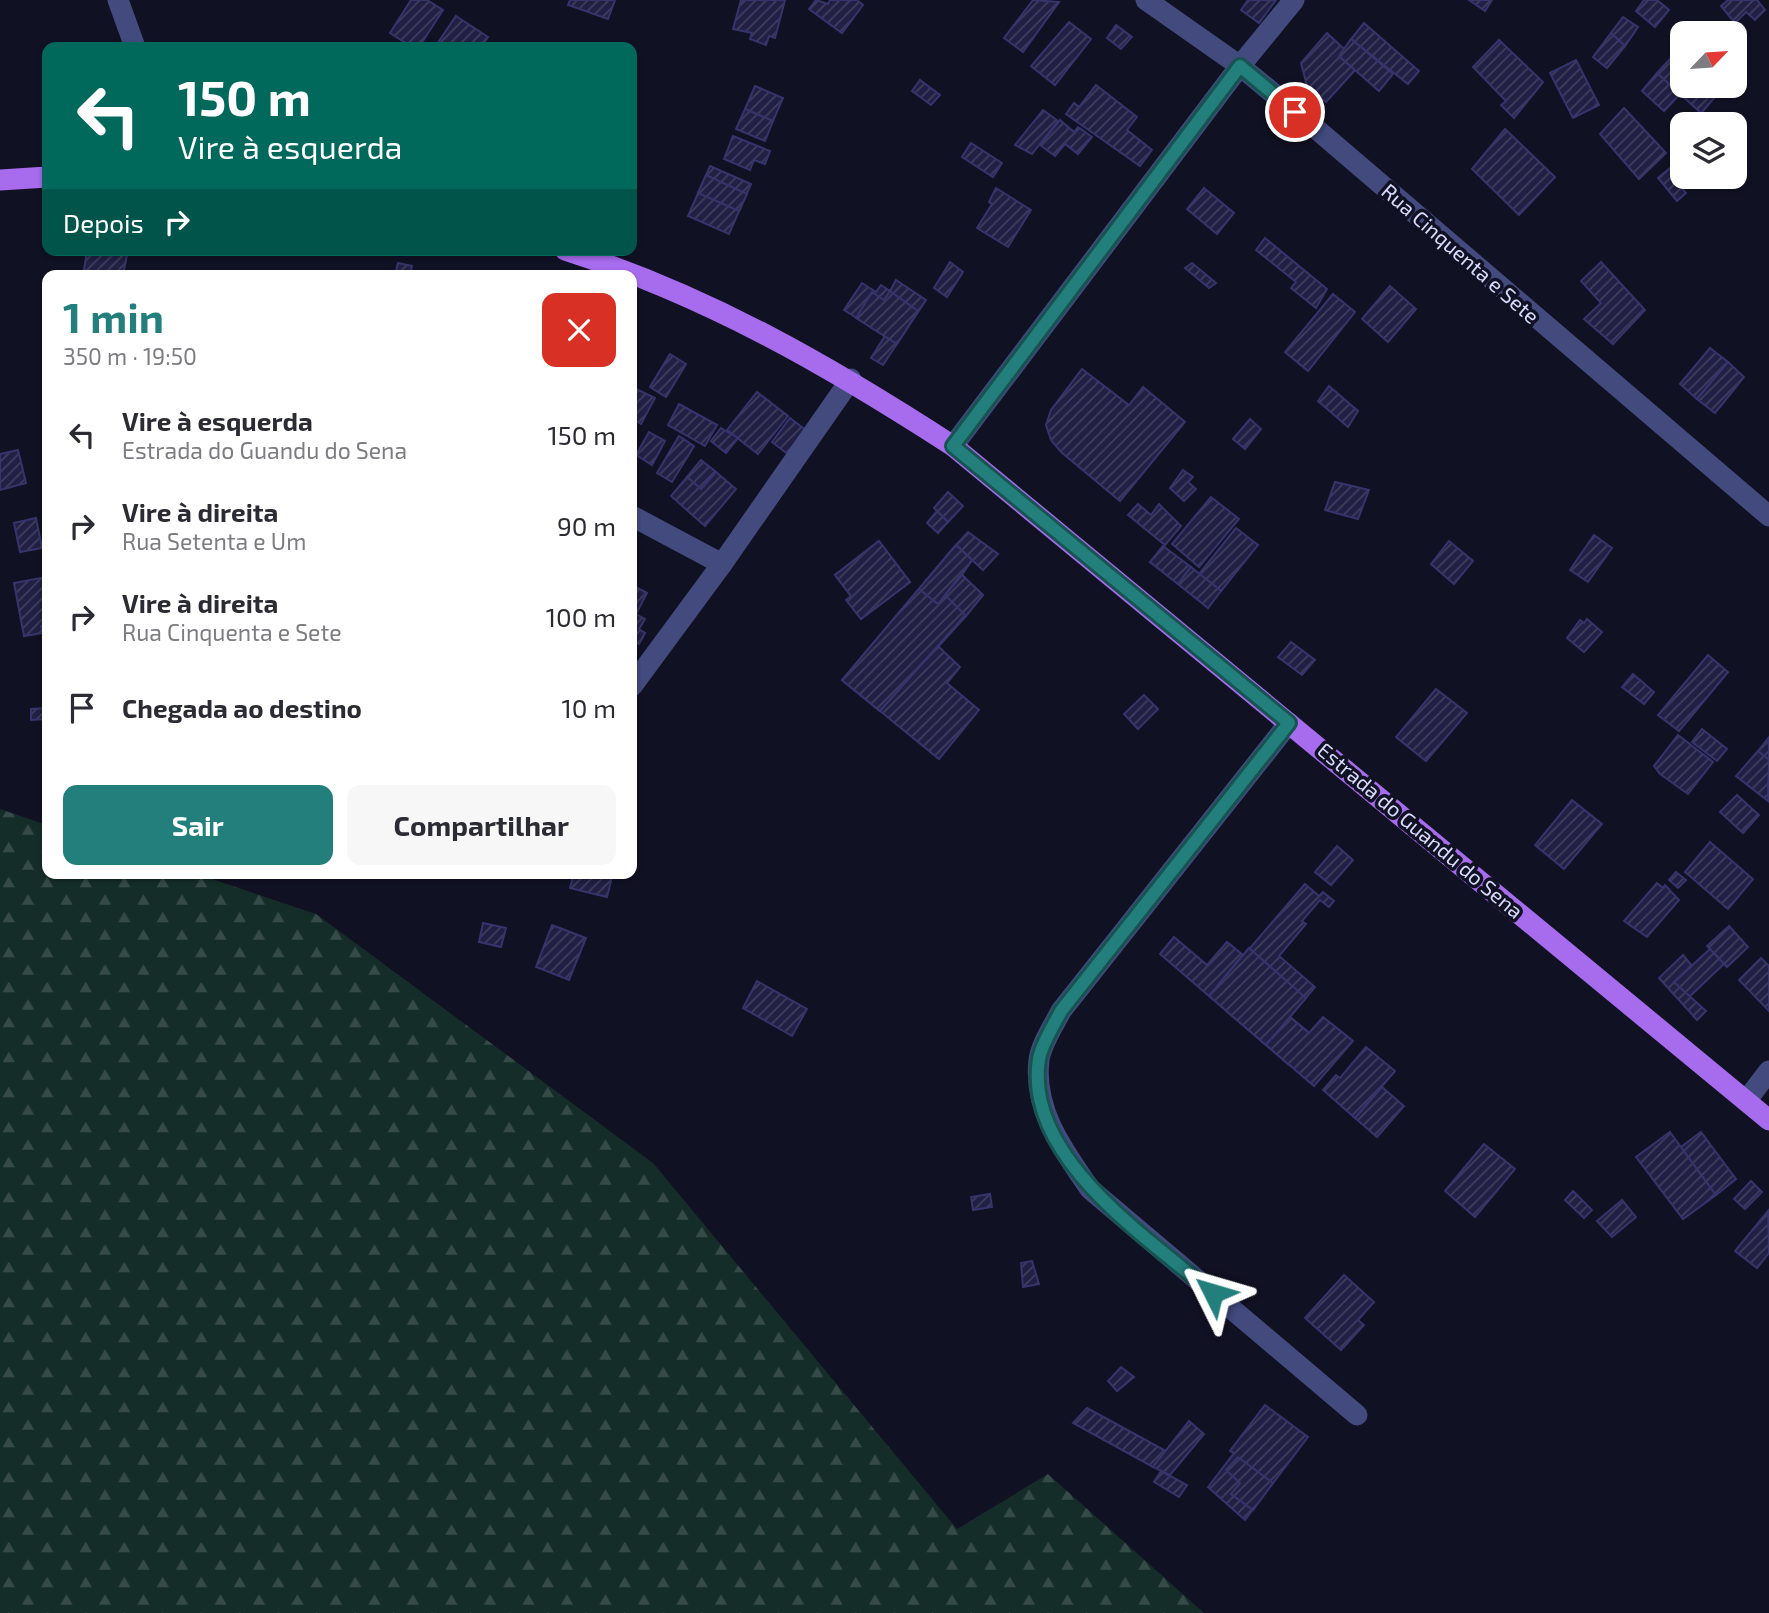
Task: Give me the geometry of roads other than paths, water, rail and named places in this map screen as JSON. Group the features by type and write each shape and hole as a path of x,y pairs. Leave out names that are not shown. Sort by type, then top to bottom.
{"main road":[{"path":"0,180 42,177"},
{"name":"Estrada do Guandu do Sena","path":"584,256 627,270"},
{"name":"Estrada do Guandu do Sena","path":"637,274 715,309 851,379 953,446 1769,1120"}],"street":[{"path":"118,0 133,42"},
{"name":"Rua Cinquenta e Sete","path":"1146,0 1240,66 1769,516"},
{"path":"953,446 1240,66 1294,0"},
{"path":"637,680 851,379"},
{"path":"637,519 722,564"},
{"path":"1289,723 1061,1011 1039,1058 1040,1101 1057,1141 1090,1189 1357,1415"},
{"path":"1746,1101 1769,1071"}]}
